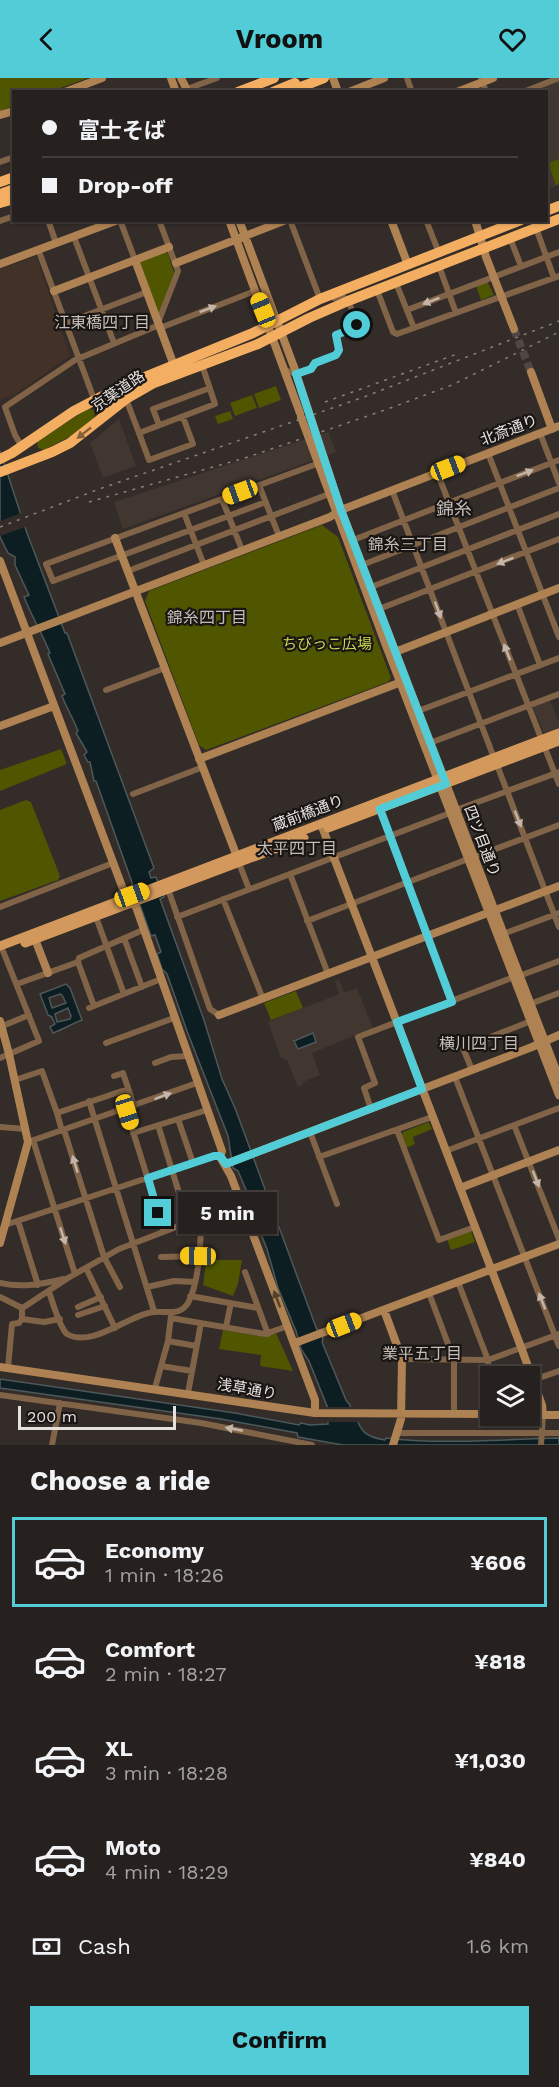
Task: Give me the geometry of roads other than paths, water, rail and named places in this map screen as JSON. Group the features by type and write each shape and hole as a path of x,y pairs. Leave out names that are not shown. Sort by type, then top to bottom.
{"highway":[{"path":"247,90 274,78"},
{"path":"247,90 290,78"},
{"path":"278,90 309,78"},
{"path":"293,90 324,78"},
{"path":"348,301 559,219"},
{"path":"293,311 516,222"},
{"name":"京葉道路","path":"4,470 70,443 126,399 175,369 202,365 258,344 279,339 309,318 348,301"},
{"name":"京葉道路","path":"2,458 94,399 175,369 293,311"},
{"path":"94,399 104,417"},
{"path":"26,444 39,457"}],"main road":[{"name":"蔵前橋通り","path":"34,937 543,743 559,733"},
{"name":"蔵前橋通り","path":"543,743 559,741"},
{"name":"蔵前橋通り","path":"322,827 380,809 442,782"},
{"name":"蔵前橋通り","path":"1,947 96,917 131,899"}],"street":[{"path":"70,90 102,78"},
{"path":"181,78 187,90 217,78"},
{"path":"354,90 384,78"},
{"path":"462,90 481,80 494,78"},
{"path":"528,90 559,78"},
{"path":"49,222 56,243"},
{"path":"0,264 114,222"},
{"path":"120,222 175,369"},
{"path":"159,325 178,271 160,222"},
{"path":"230,222 269,299 272,323"},
{"path":"239,222 240,238 255,291 279,339"},
{"path":"176,263 283,222"},
{"path":"289,222 320,299"},
{"path":"392,222 408,265"},
{"path":"427,222 439,253"},
{"path":"476,222 514,329"},
{"path":"377,290 393,332 397,334 556,277 536,228"},
{"path":"74,237 114,343"},
{"path":"510,238 521,266"},
{"path":"54,291 169,247"},
{"path":"39,249 94,399"},
{"path":"407,310 559,252"},
{"path":"439,266 456,313"},
{"path":"396,283 414,328"},
{"path":"26,444 15,435 5,407 79,358 159,325 255,291"},
{"path":"66,323 147,292"},
{"path":"285,370 296,374 311,369 315,363 337,353 336,335 357,325 348,301 340,296 293,311"},
{"name":"四ツ目通り","path":"279,339 296,374 329,494 353,540 379,609 392,653"},
{"name":"四ツ目通り","path":"279,339 285,370 301,415 453,812 530,1004 559,1095"},
{"path":"139,432 215,404 202,365"},
{"path":"531,372 557,428"},
{"path":"159,425 153,409 210,388"},
{"path":"126,399 149,460 193,444 183,417"},
{"name":"北斎通り","path":"0,643 330,517 339,511 437,472 557,428"},
{"path":"540,433 559,483"},
{"path":"488,453 559,637"},
{"path":"353,540 559,460"},
{"path":"266,502 52,581 47,564 321,463"},
{"path":"437,472 528,706 557,773 559,784"},
{"path":"259,485 279,536"},
{"path":"362,565 559,488"},
{"path":"392,490 507,792 557,914 559,927"},
{"path":"128,571 329,494"},
{"path":"222,499 242,550"},
{"path":"184,513 204,565"},
{"path":"371,587 559,514"},
{"path":"115,538 249,889"},
{"path":"379,609 559,539"},
{"path":"0,561 31,631 54,706 113,863 136,907 222,1151 220,1156"},
{"path":"392,653 559,588"},
{"path":"517,604 540,665"},
{"path":"418,711 559,658"},
{"path":"106,690 165,668"},
{"path":"133,794 201,763 403,681"},
{"name":"四ツ目通り","path":"403,681 418,711 442,782"},
{"path":"430,743 559,694"},
{"path":"0,726 54,706"},
{"path":"177,916 557,773"},
{"path":"380,809 452,1002"},
{"path":"308,921 559,825"},
{"path":"322,827 528,1366"},
{"path":"0,907 113,863"},
{"path":"290,874 328,974"},
{"path":"165,888 210,1009 219,1015 559,886"},
{"path":"223,899 263,999"},
{"name":"四ツ目通り","path":"492,912 503,934 531,1021 559,1078"},
{"path":"503,934 557,914"},
{"path":"96,917 124,994"},
{"path":"17,984 78,962 79,958 143,930"},
{"path":"34,937 48,973"},
{"path":"124,938 142,987"},
{"path":"0,1058 39,1041 1,947"},
{"path":"372,1109 364,1088 375,1083 358,1037 559,961"},
{"path":"78,962 92,1007 161,980"},
{"path":"530,1004 559,993"},
{"path":"29,1016 1,1025 26,1129 75,1274"},
{"path":"106,1043 174,1018"},
{"path":"472,1070 463,1048 531,1021"},
{"path":"226,1164 559,1035"},
{"path":"155,1063 171,1057 187,1056"},
{"path":"15,1080 42,1071 104,1257 120,1287"},
{"path":"114,1076 123,1072 134,1106"},
{"path":"455,1077 557,1334 559,1346"},
{"path":"31,1141 197,1083"},
{"path":"57,1113 128,1089"},
{"path":"89,1101 154,1311"},
{"path":"446,1151 559,1108"},
{"path":"126,1109 164,1231"},
{"path":"134,1133 207,1110"},
{"path":"319,1157 432,1117"},
{"path":"178,1119 193,1163"},
{"path":"158,1125 188,1222"},
{"path":"514,1125 559,1239"},
{"path":"0,1128 26,1129"},
{"path":"397,1130 439,1240 475,1227"},
{"path":"310,1132 337,1204"},
{"path":"0,1243 4,1222 31,1141"},
{"path":"460,1188 559,1150"},
{"path":"4,1222 18,1221 214,1156 220,1156"},
{"path":"220,1156 226,1164 296,1343 315,1400 315,1413"},
{"path":"22,1308 104,1257 133,1243 241,1202"},
{"path":"155,1388 168,1341 171,1316 187,1305 195,1282 202,1216"},
{"path":"18,1221 38,1285"},
{"path":"296,1343 559,1244"},
{"path":"161,1257 198,1256"},
{"path":"86,1268 115,1328"},
{"path":"245,1272 268,1334"},
{"path":"0,1283 22,1286 38,1285 68,1278"},
{"path":"147,1287 174,1281 195,1282"},
{"path":"458,1282 488,1360 488,1366"},
{"path":"49,1292 64,1331 79,1337 105,1333 154,1311 201,1323 268,1334 288,1326"},
{"path":"429,1293 454,1360 454,1414"},
{"path":"190,1296 258,1308"},
{"path":"0,1297 22,1308"},
{"path":"78,1307 101,1297"},
{"path":"226,1327 231,1303"},
{"path":"78,1315 105,1306"},
{"path":"4,1367 12,1324 19,1323 22,1319 22,1308"},
{"path":"384,1310 402,1359 401,1414 395,1438 559,1433"},
{"path":"22,1319 44,1322 60,1319"},
{"path":"188,1393 201,1323"},
{"path":"402,1359 488,1360 557,1334"},
{"path":"168,1341 196,1346"},
{"path":"161,1366 192,1371"},
{"name":"浅草通り","path":"4,1367 315,1413 480,1414"},
{"path":"540,1378 559,1371"},
{"path":"0,1395 201,1423 312,1445"},
{"path":"540,1400 543,1408 541,1445"},
{"path":"52,1445 60,1403"},
{"path":"543,1415 559,1415"}],"tunnel":[{"path":"514,329 531,372"}],"railway":[{"path":"0,527 102,488 364,397 559,321"},
{"path":"89,502 245,458 385,410 452,385 559,332"},
{"path":"325,402 457,354"}],"district":[{"name":"江東橋四丁目","path":"102,322"},
{"name":"錦糸","path":"454,509"},
{"name":"錦糸三丁目","path":"408,544"},
{"name":"錦糸四丁目","path":"207,617"},
{"name":"太平四丁目","path":"297,848"},
{"name":"横川四丁目","path":"479,1043"},
{"name":"業平五丁目","path":"422,1353"}],"park label":[{"name":"ちびっこ広場","path":"327,644"}]}
